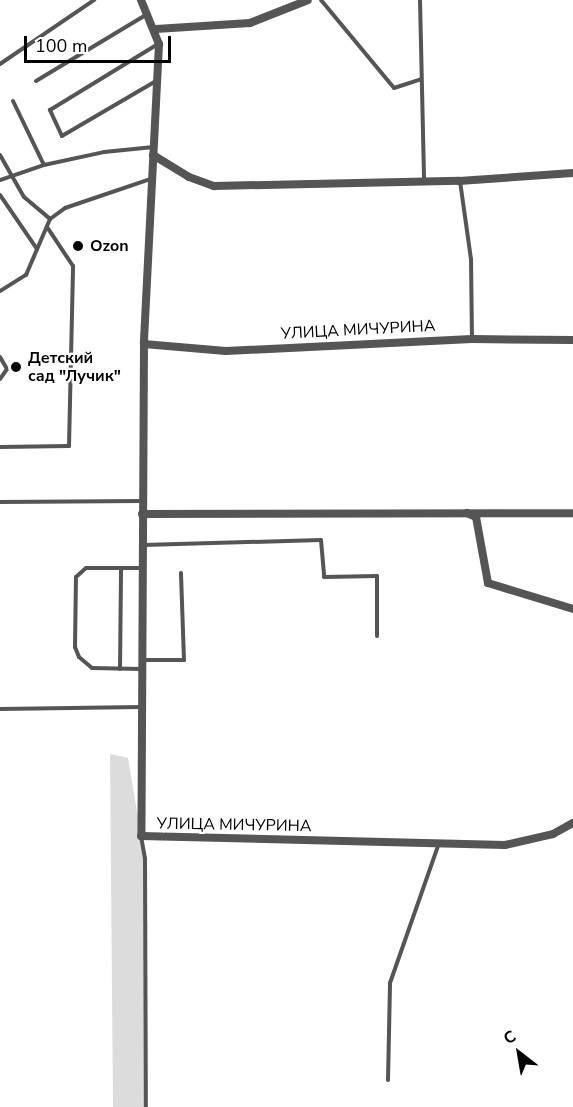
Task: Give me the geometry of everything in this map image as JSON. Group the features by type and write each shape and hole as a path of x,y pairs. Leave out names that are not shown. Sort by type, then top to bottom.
{"street":[{"name":"УЛИЦА МИЧУРИНА","path":"141,0 156,29 159,44 144,344 141,836 505,845 553,834 573,823"},
{"path":"156,29 250,23 308,0"},
{"path":"153,151 189,177 214,186 459,181 573,173"},
{"name":"УЛИЦА МИЧУРИНА","path":"144,344 226,351 472,339 573,339"},
{"path":"466,512 476,517 488,583 573,609"},
{"path":"142,514 573,513"}],"lane":[{"path":"0,64 94,0"},
{"path":"321,0 394,88 421,79"},
{"path":"420,0 424,181"},
{"path":"36,81 149,14"},
{"path":"158,79 62,136 50,110 159,44"},
{"path":"13,101 44,165"},
{"path":"0,180 12,174 44,165 104,152 153,151"},
{"path":"0,155 24,197 51,219"},
{"path":"0,291 26,275 51,219 65,208 153,178"},
{"path":"459,181 471,259 472,339"},
{"path":"0,195 37,250"},
{"path":"0,447 69,446 73,266 47,227"},
{"path":"0,357 6,369 0,379"},
{"path":"0,502 143,501"},
{"path":"142,545 321,540 324,578 377,576 377,636"},
{"path":"141,669 96,669 85,664 76,651 76,623 77,572 86,568 142,568"},
{"path":"120,669 121,568"},
{"path":"141,660 184,660 181,573"},
{"path":"0,709 141,707"},
{"path":"141,836 145,859 146,1107"},
{"path":"388,1080 390,983 439,843"}],"shaded area":[{"path":"110,754 128,758 145,859 146,1107 113,1107"}],"place":[{"name":"Ozon","path":"78,246"},
{"name":"Детский сад \"Лучик\"","path":"16,367"}]}
